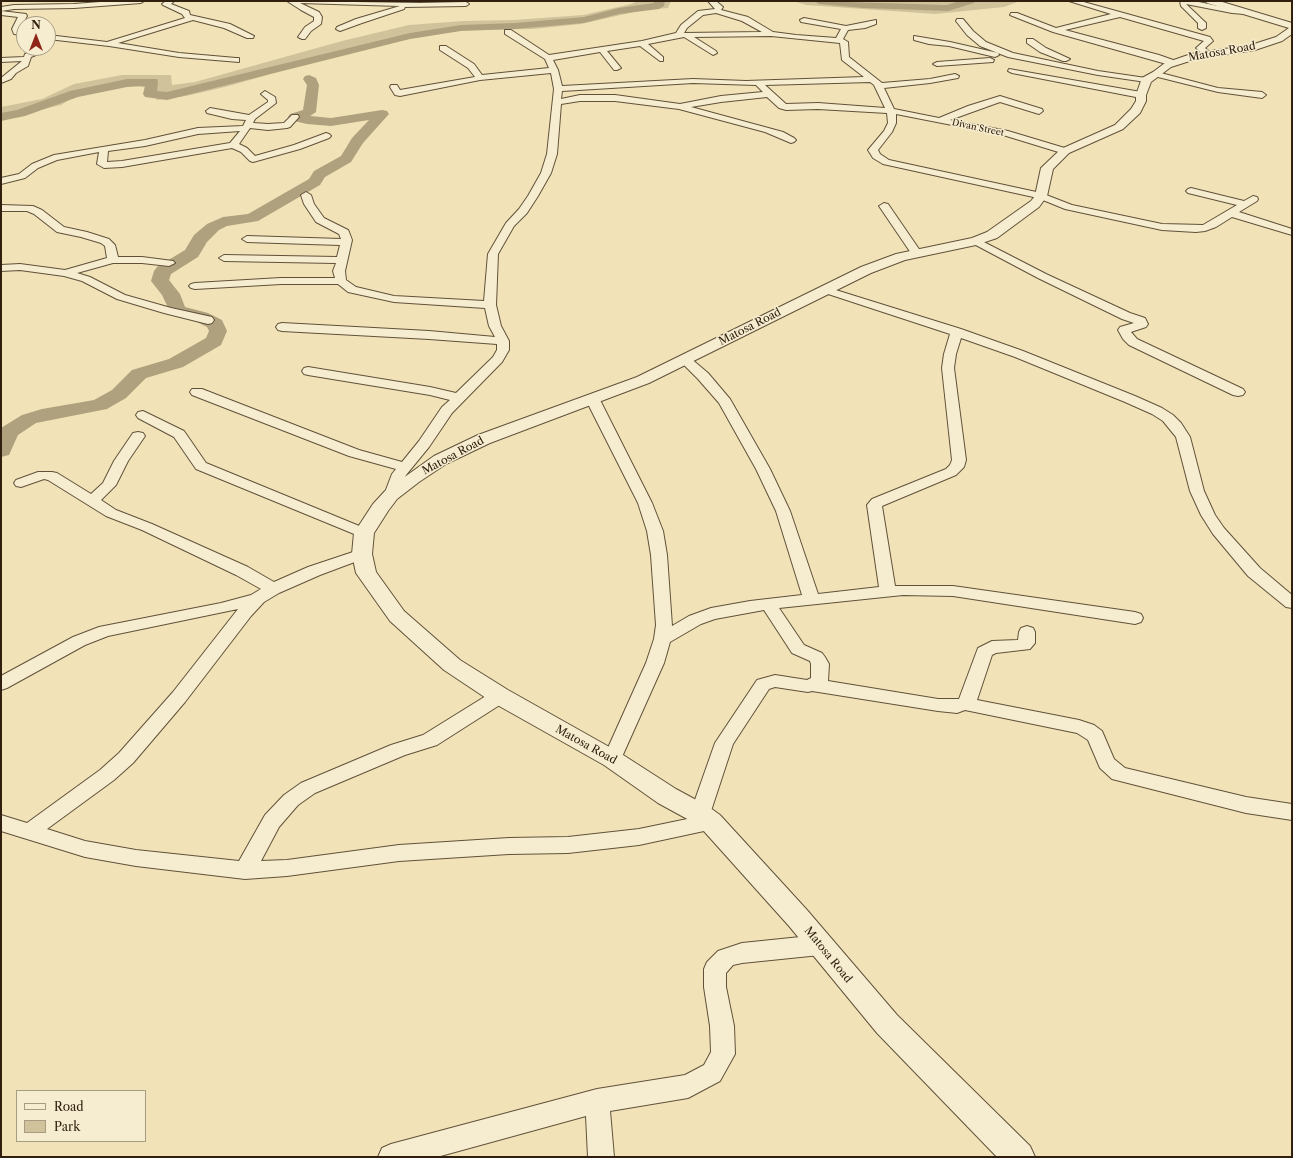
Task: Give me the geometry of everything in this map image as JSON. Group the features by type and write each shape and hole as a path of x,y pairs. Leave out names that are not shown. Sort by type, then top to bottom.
{"street":[{"path":"1,9 14,7 74,6 141,1"},
{"path":"171,1 165,4 186,12 186,16 227,26 250,36"},
{"path":"291,1 409,5 467,4"},
{"path":"291,1 303,9 316,14 318,17 318,22 308,29 302,37"},
{"path":"711,1 720,7 716,11"},
{"path":"1072,1 1207,39 1209,41 1200,48 1208,54"},
{"path":"1086,4 1101,1"},
{"path":"1202,28 1202,23 1183,5 1183,1 1232,11 1245,12"},
{"name":"Matosa Road","path":"1148,83 1168,65 1173,63 1194,56 1252,48 1279,39 1291,26 1210,1"},
{"path":"340,29 358,21 409,5"},
{"path":"682,35 684,27 701,13 716,11 745,19 771,34"},
{"path":"1,13 21,16"},
{"path":"1014,15 1056,30 1173,63"},
{"path":"1056,30 1103,18 1123,15"},
{"path":"109,44 192,18"},
{"path":"804,20 846,28 862,26 873,22"},
{"path":"960,21 970,33 983,44 1013,56"},
{"path":"839,40 846,28"},
{"path":"391,495 399,474 424,444 446,410 498,359 503,350 503,341 495,326 490,305 493,254 510,225 523,211 533,196 546,173 552,154 558,89 554,70 548,58 508,32"},
{"path":"548,58 602,50 682,35 771,34 839,40 844,42 846,58 879,86 891,111 892,123 888,132 873,150 879,159 886,162 1041,196 1070,207 1162,227 1178,229 1205,228 1249,202 1191,191"},
{"path":"682,35 712,53"},
{"path":"56,38 109,44 179,55 236,60"},
{"path":"917,38 929,42 950,44 981,53 998,56 1013,56 1148,83"},
{"path":"56,44 66,40"},
{"path":"1030,41 1043,50 1064,57 1081,69"},
{"path":"642,43 660,59"},
{"path":"443,48 471,66 480,78"},
{"path":"602,50 617,68"},
{"path":"1,81 8,77 13,71 25,64 28,56"},
{"path":"937,64 991,60 1013,56"},
{"path":"1,60 26,59"},
{"path":"394,87 398,93 400,93 480,78 554,70"},
{"path":"1012,71 1262,95"},
{"path":"879,86 930,81 955,76"},
{"path":"558,89 693,81 758,83 872,79"},
{"name":"Divan Street","path":"758,83 782,106 786,107 818,106 891,111 1005,133 1065,151"},
{"path":"1041,196 1044,177 1048,168 1065,151 1119,127 1136,111 1148,83"},
{"path":"104,149 102,164 108,166 233,144 242,135 248,124 272,103 272,99 264,94"},
{"path":"679,106 721,99 770,94"},
{"path":"557,102 580,98 615,98 679,106 768,130 791,140"},
{"path":"941,120 971,108 1000,99 1039,111"},
{"path":"210,111 232,116 248,124"},
{"path":"1,181 22,176 34,166 54,158 145,143 198,131 248,124 268,127 287,125 295,117"},
{"path":"233,144 244,150 253,159 301,146 326,136"},
{"path":"306,195 309,204 320,220 344,232 346,242 339,271 341,281"},
{"name":"Matosa Road","path":"1019,1157 887,1024 820,944 706,818 668,796 612,759 500,696 452,666 397,616 366,573 362,554 364,533 380,508 391,495 440,460 484,439 643,380 866,270 901,257 976,242 992,235 1024,213 1041,196"},
{"path":"884,206 917,254"},
{"path":"1,208 29,208 38,212 61,230 83,234 105,241 110,244 113,260"},
{"path":"1231,213 1292,232"},
{"path":"247,239 346,242"},
{"path":"976,242 1042,276 1126,316 1141,321 1142,324 1124,330 1133,342 1238,392"},
{"path":"224,258 341,260"},
{"path":"65,273 113,260 142,260 169,263"},
{"path":"3,269 30,268 65,273 86,280 121,297 168,311 208,320"},
{"path":"195,286 281,281 341,281 352,290 394,299 490,305"},
{"path":"826,290 957,332 1019,354 1130,399 1157,411 1168,418 1176,426 1183,437 1197,491 1208,515 1218,531 1254,572 1292,603"},
{"path":"282,327 428,335 503,341"},
{"path":"888,591 874,505 877,502 951,472 957,466 959,460 948,368 950,354 957,332"},
{"path":"685,360 703,376 725,402 763,469 783,511 812,600"},
{"path":"308,371 430,391 458,398"},
{"path":"197,392 354,453 405,466"},
{"path":"592,400 645,503 655,531 659,555 664,625 662,639 655,663 612,759"},
{"path":"143,416 179,434 201,466 364,533"},
{"path":"92,501 109,485 121,461 138,436"},
{"path":"21,483 43,475 52,476 111,513 147,527 242,571 265,594"},
{"path":"1,684 78,641 91,636 105,631 221,608 265,594 314,571 362,554"},
{"path":"662,639 695,620 711,614 768,604 903,590 953,591 1135,618"},
{"path":"29,832 107,775 126,758 179,697 245,612 265,594"},
{"path":"768,604 798,649 819,661 820,679 813,685"},
{"path":"965,704 968,700 984,652 992,647 1024,645 1026,643 1027,632"},
{"path":"1,823 85,849 136,858 245,870 287,868 400,852 576,844 639,837 706,818 724,743 763,684 775,681 808,686 813,685 938,705 957,706 965,704 1088,730 1095,736 1107,763 1119,774 1246,805 1292,812"},
{"path":"245,870 272,821 291,800 308,788 384,756 430,740 500,696"},
{"path":"391,1157 598,1101 688,1086 712,1073 723,1054 722,1026 715,987 715,969 726,958 742,953 820,944"},
{"path":"598,1101 601,1157"}],"green space":[{"path":"638,1 671,1 668,8 643,10 581,24 534,29 460,30 370,46 298,63 264,76 186,96 157,100 147,88 125,83 77,95 61,105 1,119 1,107 42,99 74,84 122,75 171,75 172,85 195,82 342,41 409,25 583,15"},
{"path":"793,1 1020,1 1004,7 935,14 806,5"}],"waterway":[{"path":"1,117 20,113 75,94 127,83 152,82 150,94 167,96 410,36 461,28 515,26 584,20 619,11 659,6 660,1"},
{"path":"819,1 863,5 948,8 970,1"},
{"path":"1,450 9,432 29,419 42,415 100,405 119,394 139,374 176,363 214,341 218,331 215,324 201,317 177,310 171,294 160,281 163,271 192,253 200,239 213,227 223,222 252,218 315,182 319,174 346,159 357,141 382,114 331,122 307,120 295,117 309,112 313,85 312,81 309,79"}]}
